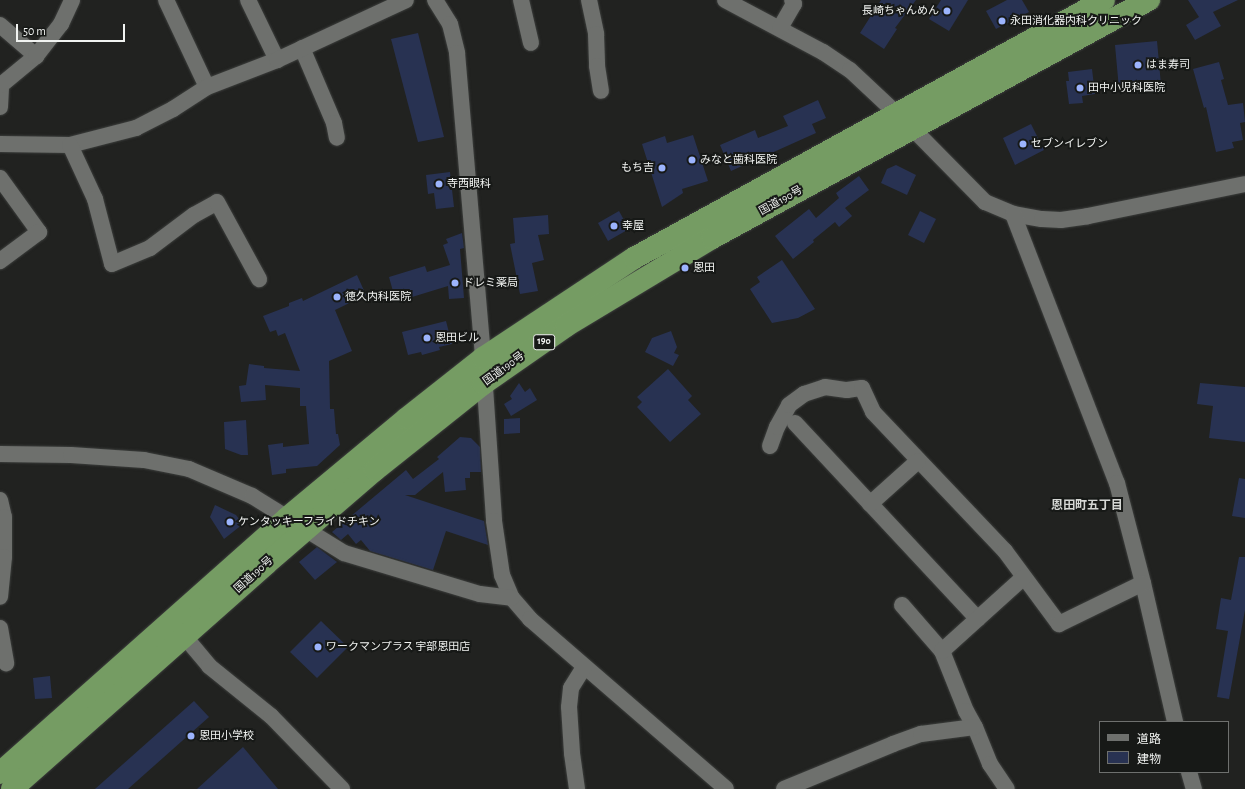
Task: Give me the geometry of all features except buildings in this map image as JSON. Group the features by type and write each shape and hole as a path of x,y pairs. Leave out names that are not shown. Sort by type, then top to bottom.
{"highway":[{"name":"国道190号","path":"12,789 185,637 296,524 400,423 483,358 634,258 1104,0"},
{"name":"国道190号","path":"0,773 296,524 375,470 483,384 566,326 619,292 712,238 1149,0"}],"street":[{"path":"0,107 1,85 36,56 60,24 72,0"},
{"path":"166,0 207,87"},
{"path":"248,0 277,60"},
{"path":"0,144 70,144 136,128 173,109 207,87 277,60 406,0"},
{"path":"435,0 450,24 457,53 483,358 483,384 498,554 502,575 512,598 530,619 726,789"},
{"path":"522,0 531,43"},
{"path":"589,0 596,34 597,66 602,91"},
{"path":"725,0 780,28 837,60 866,84 913,129 985,202 1013,214 1054,220 1088,216 1245,184"},
{"path":"780,28 794,4 792,0"},
{"path":"0,25 36,56"},
{"path":"302,48 334,123 337,138"},
{"path":"70,144 95,199 112,264 150,248 194,215 217,202 259,280"},
{"path":"0,178 39,232 0,261"},
{"path":"1013,214 1117,483 1143,583 1175,721"},
{"path":"770,446 777,427 789,405 804,394 825,387 847,390 862,388 873,412 1005,551 1059,624 1143,583"},
{"path":"795,423 978,619"},
{"path":"0,454 71,455 144,460 189,469 252,496 344,553 480,594 512,598"},
{"path":"870,504 918,461"},
{"path":"0,500 4,517 4,557 0,597"},
{"path":"942,651 1024,577"},
{"path":"902,605 942,651 966,711 975,727 990,764 1007,789"},
{"path":"0,628 6,663"},
{"path":"185,637 209,666 271,716 342,789"},
{"path":"577,789 571,746 569,707 571,688 584,667"},
{"path":"784,789 892,744 921,734 975,727"},
{"path":"1189,773 1194,789"}],"place":[{"name":"長崎ちゃんめん","path":"947,11"},
{"name":"永田消化器内科クリニック","path":"1002,21"},
{"name":"はま寿司","path":"1138,65"},
{"name":"田中小児科医院","path":"1080,88"},
{"name":"セブンイレブン","path":"1023,144"},
{"name":"みなと歯科医院","path":"692,160"},
{"name":"もち吉","path":"662,168"},
{"name":"寺西眼科","path":"439,184"},
{"name":"幸屋","path":"614,226"},
{"name":"恩田","path":"685,268"},
{"name":"ドレミ薬局","path":"455,283"},
{"name":"徳久内科医院","path":"337,297"},
{"name":"恩田ビル","path":"427,338"},
{"name":"ケンタッキーフライドチキン","path":"230,522"},
{"name":"ワークマンプラス 宇部恩田店","path":"318,647"},
{"name":"恩田小学校","path":"191,736"}],"district":[{"name":"恩田町五丁目","path":"1087,506"}]}
